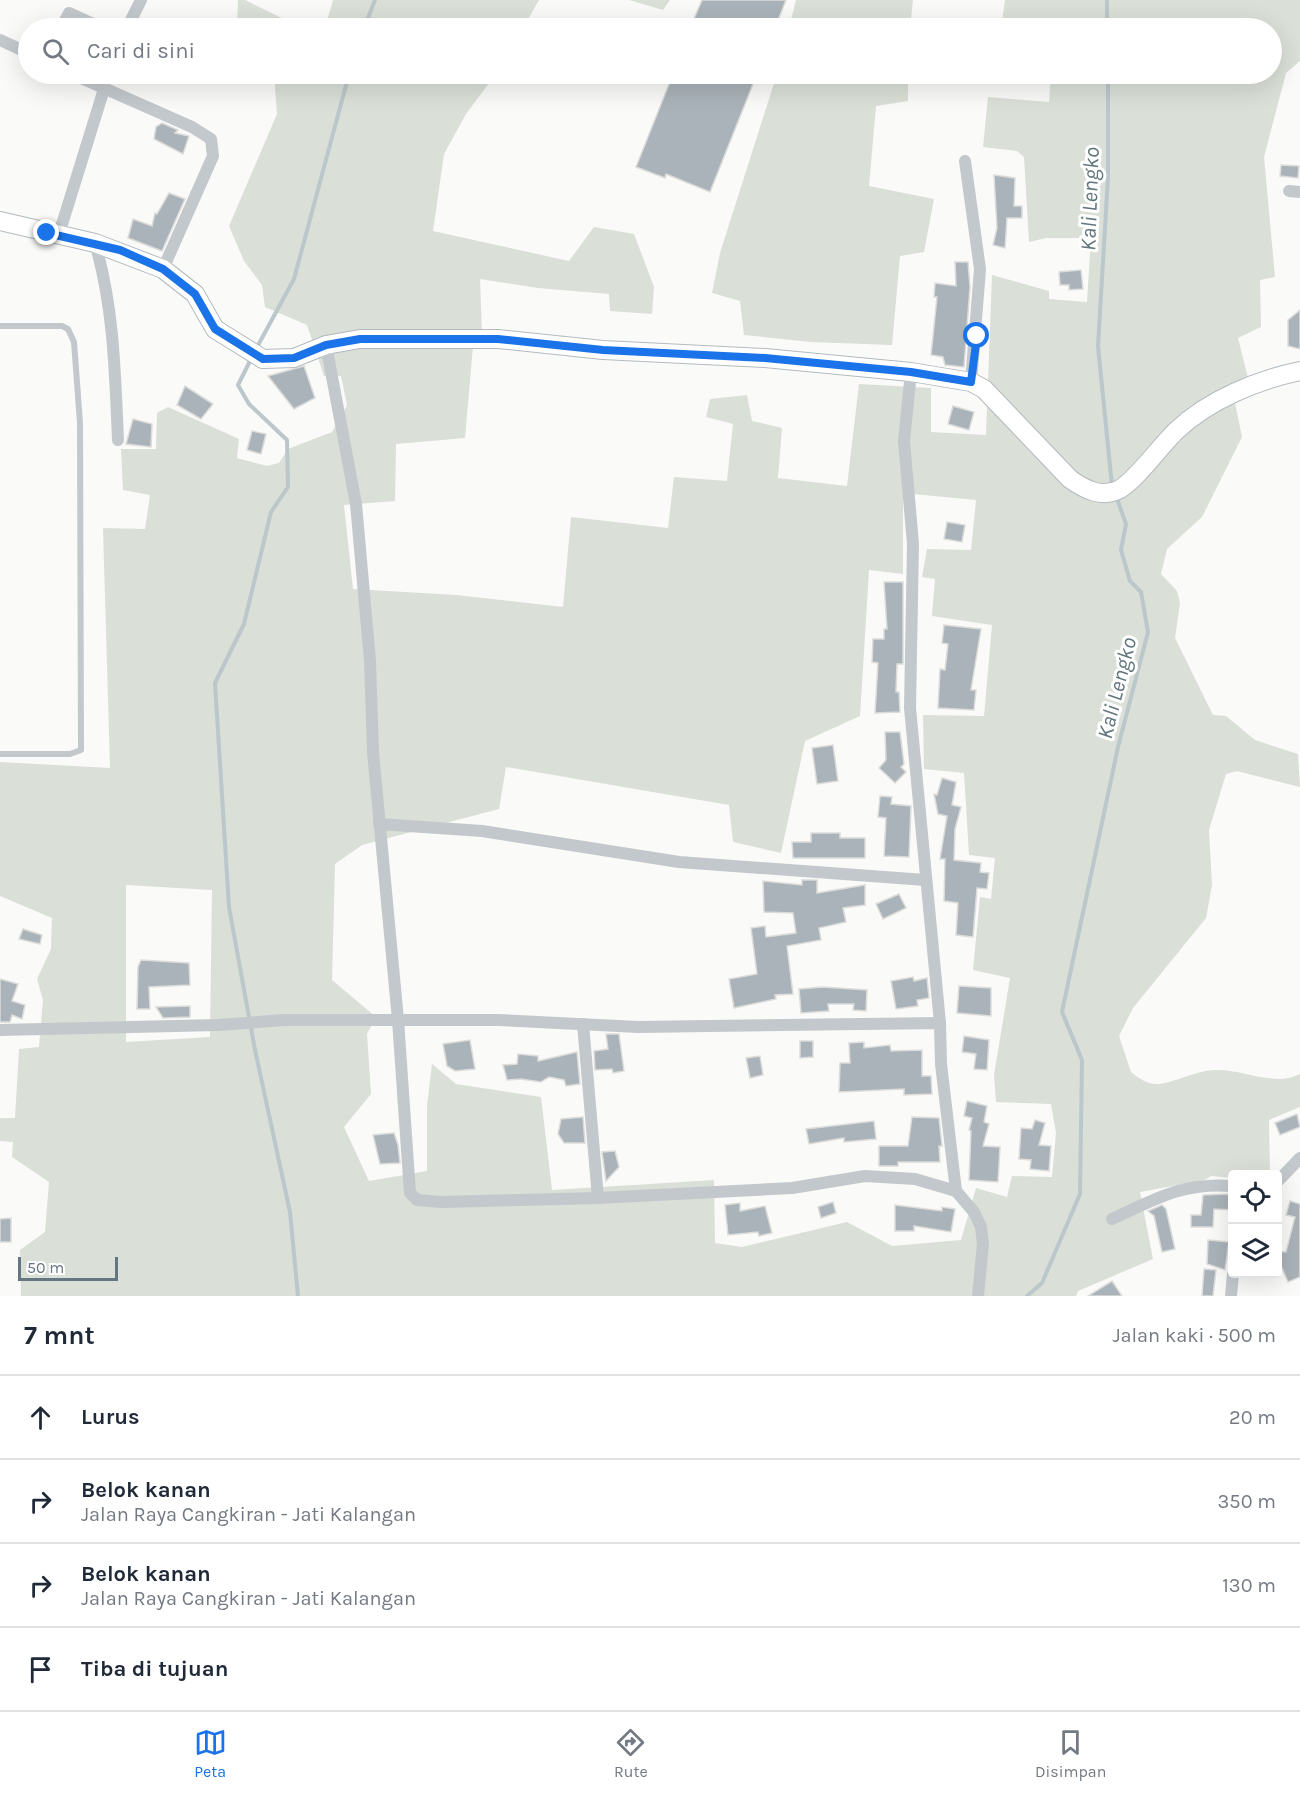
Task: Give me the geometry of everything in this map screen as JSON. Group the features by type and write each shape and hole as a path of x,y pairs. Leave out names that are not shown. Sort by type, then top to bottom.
{"street":[{"path":"132,18 141,0"},
{"path":"67,18 70,13 81,18"},
{"path":"0,40 18,48"},
{"path":"93,84 192,128 211,139 213,156 163,269"},
{"path":"59,234 103,84"},
{"path":"965,161 980,269 971,382"},
{"path":"0,221 95,243 163,269 195,294 215,329 263,359 294,358 326,345 360,339 498,339 603,350 765,358 911,372 971,382 984,389 1070,479 1080,486 1112,492 1178,429 1210,405 1300,371"},
{"path":"95,243 104,274 111,322 118,440"},
{"path":"326,345 356,504 370,661 373,752 398,1020 411,1197 441,1203 598,1198 792,1188 865,1176 915,1179 956,1191 974,1212 981,1227 983,1244 978,1296"},
{"path":"911,372 904,441 913,544 910,708 940,1023 941,1064 956,1191"},
{"path":"380,824 482,831 678,862 925,880"},
{"path":"0,1030 219,1025 284,1020 398,1020 638,1027 940,1023"},
{"path":"583,1024 598,1198"},
{"path":"1282,1176 1300,1158"},
{"path":"1112,1219 1155,1197 1183,1188 1210,1184 1228,1186"},
{"path":"1231,1296 1233,1278"}],"lane":[{"path":"0,326 62,326 68,329 74,342 80,423 81,750 70,754 0,754"}],"shaded area":[{"path":"238,0 245,0 282,18 237,18"},
{"path":"333,0 539,0 529,18 328,18"},
{"path":"629,0 670,0 663,10"},
{"path":"796,0 913,0 911,18 792,18"},
{"path":"1005,0 1300,0 1300,61 1286,73 1264,157 1275,277 1260,280 1261,327 1238,338 1248,378 1235,403 1242,437 1202,517 1167,549 1161,574 1177,591 1180,603 1175,638 1213,715 1226,716 1255,740 1298,754 1300,787 1237,771 1226,774 1209,830 1212,885 1206,918 1133,1008 1119,1036 1131,1072 1152,1084 1167,1083 1210,1070 1280,1079 1300,1074 1300,1107 1269,1120 1270,1170 1228,1170 1228,1178 1211,1176 1205,1180 1140,1192 1153,1259 1078,1291 1076,1296 21,1296 20,1250 45,1232 49,1182 12,1157 13,1142 0,1141 0,1118 15,1118 19,1049 39,1047 43,1000 37,979 51,949 52,918 0,896 0,762 110,768 103,528 145,529 150,495 123,490 121,449 156,449 157,413 168,407 239,439 237,458 267,466 279,463 288,449 332,432 347,405 341,376 324,376 307,325 265,307 262,285 244,261 229,226 277,114 275,84 488,84 466,114 444,154 433,231 569,261 594,227 634,234 654,287 652,314 610,311 609,294 538,288 480,279 482,334 474,334 465,438 396,444 395,501 344,505 353,589 456,595 563,607 571,517 668,528 674,477 727,481 733,424 706,417 710,399 747,395 752,421 782,428 778,478 847,486 859,384 931,388 931,432 986,435 992,275 1049,291 1049,299 1087,302 1091,238 1046,238 1029,242 1024,157 1017,151 983,147 988,97 1049,102 1050,84 1282,84 1282,18 1002,18","holes":["903,493 976,500 971,550 927,549 922,577 935,579 932,616 992,625 984,716 923,715 924,769 964,773 969,855 995,858 991,899 980,897 973,970 1010,978 994,1075 996,1102 1051,1104 1056,1133 1052,1177 1012,1176 1007,1197 976,1188 961,1240 892,1246 847,1222 742,1247 715,1243 714,1180 552,1190 541,1097 456,1084 432,1064 427,1106 427,1171 369,1181 344,1127 371,1094 367,1034 376,1017 332,980 335,864 362,845 499,809 506,767 729,805 733,842 781,853 805,741 860,716 869,570 903,574","126,885 212,890 210,1037 126,1042"]},
{"path":"774,84 908,84 908,101 876,106 869,186 934,199 924,252 900,256 892,345 811,342 744,335 740,301 712,293 720,253"}],"building":[{"path":"702,0 786,0 779,18 694,18"},
{"path":"669,84 753,84 710,192 666,174 665,178 636,167"},
{"path":"162,123 178,130 175,133 189,136 183,154 154,139 156,127"},
{"path":"1281,165 1299,166 1298,178 1280,176"},
{"path":"994,175 1015,178 1014,206 1022,206 1022,218 1007,218 1005,248 993,245 997,228"},
{"path":"169,193 185,199 162,251 128,238 133,219 152,226 155,213 157,214"},
{"path":"955,262 968,262 970,287 964,367 945,365 943,357 931,355 937,297 934,297 935,283 956,286"},
{"path":"1081,270 1083,289 1069,290 1069,285 1060,285 1059,272"},
{"path":"1300,310 1300,349 1288,346 1288,320"},
{"path":"304,366 315,398 294,409 268,376"},
{"path":"185,386 213,404 201,419 177,405"},
{"path":"953,406 974,412 969,430 948,424"},
{"path":"133,419 152,424 151,447 126,444"},
{"path":"252,431 266,434 261,454 247,450"},
{"path":"947,522 965,525 962,542 944,539"},
{"path":"884,582 903,582 903,664 897,664 896,692 899,692 900,712 875,713 878,663 872,662 873,639 884,639 884,629 887,629"},
{"path":"944,625 981,629 971,690 976,690 974,710 938,708 940,669 945,670 948,644 942,643"},
{"path":"885,732 900,732 904,764 901,767 906,772 895,783 879,768 886,760"},
{"path":"833,745 838,781 817,784 812,748"},
{"path":"942,778 956,782 952,805 961,807 955,829 954,860 981,863 980,872 989,873 987,889 977,888 973,937 956,935 958,903 944,901 945,859 940,859 947,816 938,814 934,794 937,795"},
{"path":"880,796 892,797 891,804 911,806 909,857 884,856 886,818 878,817"},
{"path":"811,833 840,833 840,838 865,838 865,858 793,858 792,842 811,842"},
{"path":"802,880 817,880 817,893 865,885 865,905 843,908 846,922 819,928 821,940 787,946 793,994 775,995 776,999 734,1008 729,979 757,974 751,928 765,926 766,937 796,933 793,913 764,912 763,881 802,885"},
{"path":"899,894 906,908 883,919 876,904"},
{"path":"23,929 42,935 40,944 19,939"},
{"path":"141,960 189,963 190,985 149,987 150,1009 137,1009 138,967"},
{"path":"913,977 914,981 927,978 929,998 917,1000 918,1006 896,1009 891,981"},
{"path":"0,979 18,984 12,1001 25,1005 22,1019 12,1015 10,1022 0,1022"},
{"path":"959,986 991,988 991,1016 957,1013"},
{"path":"823,987 867,990 866,1011 853,1010 854,1004 828,1004 829,1011 801,1013 799,989"},
{"path":"190,1006 190,1017 163,1018 156,1007"},
{"path":"606,1034 619,1034 624,1071 613,1073 612,1069 595,1070 594,1051 608,1049"},
{"path":"964,1036 989,1040 987,1070 974,1069 976,1054 962,1052"},
{"path":"470,1040 475,1069 455,1071 447,1066 443,1044"},
{"path":"800,1041 813,1041 813,1057 800,1058"},
{"path":"864,1042 864,1048 890,1045 891,1051 922,1050 922,1076 931,1076 932,1094 904,1095 904,1089 839,1092 840,1063 850,1063 849,1043"},
{"path":"577,1052 580,1084 566,1086 564,1080 549,1077 541,1082 521,1079 507,1080 503,1065 517,1064 518,1054 538,1056 538,1061"},
{"path":"760,1056 763,1075 750,1078 746,1058"},
{"path":"967,1101 987,1106 984,1122 989,1124 983,1146 1000,1147 998,1182 969,1180 971,1131 969,1130 972,1118 964,1116"},
{"path":"1297,1114 1300,1127 1280,1135 1275,1123"},
{"path":"583,1117 585,1143 564,1143 558,1134 561,1119"},
{"path":"912,1117 939,1118 942,1146 939,1146 940,1162 898,1162 898,1166 879,1166 879,1146 908,1146"},
{"path":"1035,1120 1045,1123 1039,1145 1051,1146 1049,1171 1030,1169 1031,1160 1019,1159 1021,1128 1032,1129"},
{"path":"874,1121 876,1139 844,1142 844,1138 809,1144 806,1129"},
{"path":"394,1133 400,1163 380,1164 373,1135"},
{"path":"615,1151 619,1167 606,1181 602,1152"},
{"path":"1228,1194 1228,1210 1214,1209 1213,1227 1191,1227 1191,1215 1201,1215 1203,1195"},
{"path":"1290,1201 1300,1204 1300,1277 1288,1282 1282,1268 1282,1252 1286,1252 1295,1217 1286,1215"},
{"path":"833,1202 836,1213 821,1218 818,1207"},
{"path":"740,1203 740,1211 765,1206 772,1233 759,1236 758,1232 728,1235 725,1205"},
{"path":"895,1205 942,1211 942,1207 955,1209 951,1232 914,1226 914,1231 895,1231"},
{"path":"1162,1205 1166,1209 1175,1249 1162,1252 1154,1216 1148,1211"},
{"path":"11,1218 11,1242 0,1242 0,1219"},
{"path":"1208,1240 1228,1242 1225,1270 1207,1264"},
{"path":"1204,1269 1216,1270 1213,1296 1202,1296"},
{"path":"1112,1281 1122,1296 1088,1296"}],"waterway":[{"path":"368,18 375,0"},
{"name":"Kali Lengko","path":"1107,0 1107,18"},
{"path":"256,349 294,279 346,84"},
{"name":"Kali Lengko","path":"1108,84 1108,177 1098,346 1112,486"},
{"path":"251,359 238,385 249,404 287,440 288,487 271,512 244,624 215,683 229,907 255,1050 290,1212 298,1296"},
{"name":"Kali Lengko","path":"1027,1296 1042,1283 1080,1194 1082,1060 1062,1012 1118,747 1148,632 1141,592 1130,581 1121,550 1126,524 1116,496"}],"route":[{"path":"47,233 120,250 163,269 184,283 195,294 215,329 263,359 294,358 326,345 360,339 498,339 603,350 765,358 911,372 971,382 977,336"}]}
